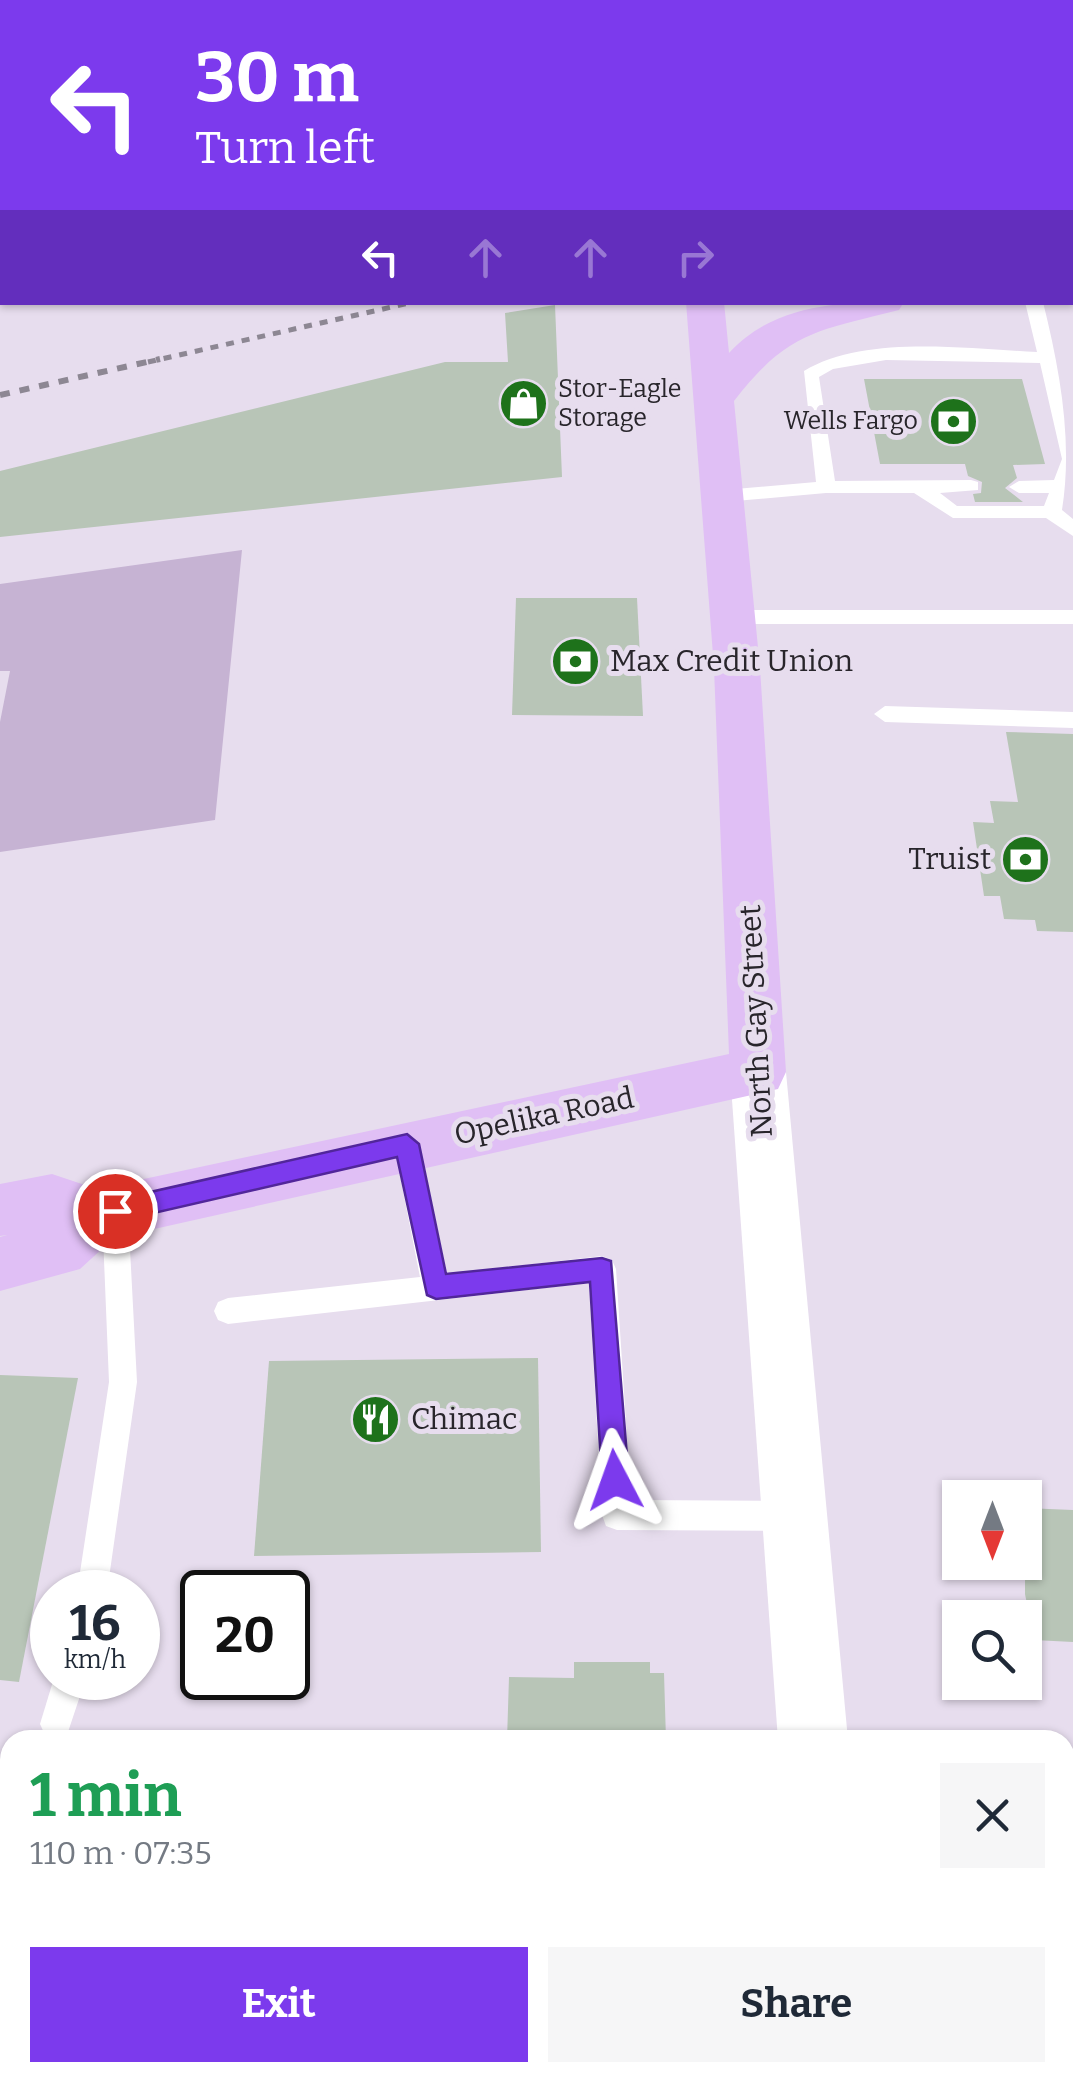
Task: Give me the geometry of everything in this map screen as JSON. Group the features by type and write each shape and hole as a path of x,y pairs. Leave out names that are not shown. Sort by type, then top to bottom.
{"main road":[{"name":"North Gay Street","path":"705,305 733,618 758,1072"},
{"path":"716,396 758,346 792,328 873,305"},
{"name":"Opelika Road","path":"0,1210 52,1200 106,1213 407,1144 758,1072"},
{"path":"0,1264 59,1250 106,1213"}],"street":[{"name":"North Gay Street","path":"758,1072 812,1730"}],"lane":[{"path":"1035,305 1072,458 1051,512"},
{"path":"826,487 810,375 816,368 850,358 891,354 1050,358"},
{"path":"724,496 826,487 971,486"},
{"path":"1019,487 1062,486"},
{"path":"919,487 953,512 1051,512 1073,529"},
{"path":"733,618 1073,618"},
{"path":"885,714 1073,720"},
{"path":"407,1144 436,1287"},
{"path":"95,1570 124,1382 106,1213"},
{"path":"228,1311 602,1269 618,1514 795,1516"},
{"path":"56,1724 63,1700"}],"shaded area":[{"path":"242,550 215,820 0,852 0,722 10,671 0,671 0,584"}],"building":[{"path":"555,305 562,477 0,537 0,471 445,362 508,362 505,313"},
{"name":"Wells Fargo","path":"864,379 1022,379 1045,464 1013,465 1017,478 1005,488 1023,502 975,502 973,494 981,493 982,482 968,476 965,464 880,464"},
{"name":"Max Credit Union","path":"516,598 637,598 643,716 512,715"},
{"name":"Truist","path":"1006,732 1073,734 1073,932 1037,931 1035,920 1004,919 1000,896 984,896 973,822 994,823 990,801 1018,802"},
{"path":"538,1358 541,1552 254,1556 269,1361"},
{"path":"0,1375 78,1378 41,1570 30,1570 30,1625 19,1682 0,1680"},
{"path":"1042,1509 1073,1510 1073,1642 1042,1640 1042,1600 1026,1600 1025,1580 1042,1580"},
{"path":"574,1662 650,1662 650,1673 664,1673 666,1730 507,1730 509,1677 574,1678"}],"railway":[{"path":"148,362 401,305"},
{"path":"0,395 160,359"}],"place":[{"name":"Stor-Eagle Storage","path":"523,403"},
{"name":"Wells Fargo","path":"953,421"},
{"name":"Max Credit Union","path":"575,661"},
{"name":"Truist","path":"1026,859"},
{"name":"Chimac","path":"376,1419"}],"route":[{"path":"115,1211 407,1144 436,1287 602,1269 615,1480"}]}
